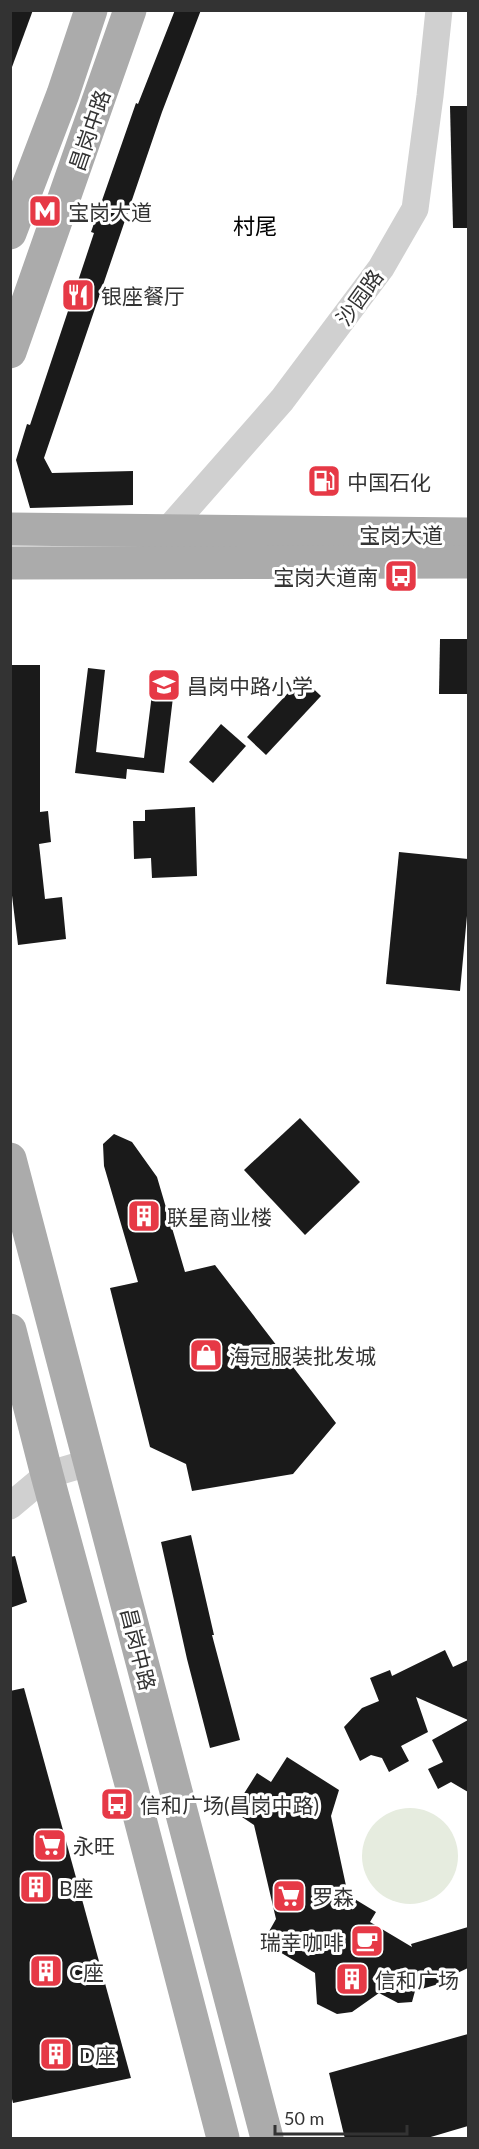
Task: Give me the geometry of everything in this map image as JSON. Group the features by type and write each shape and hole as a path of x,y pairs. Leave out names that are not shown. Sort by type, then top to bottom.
{"main road":[{"name":"昌岗中路","path":"10,233 63,94 91,10"},
{"name":"昌岗中路","path":"10,352 130,10"},
{"name":"宝岗大道","path":"10,529 468,534"},
{"name":"宝岗大道","path":"10,563 468,562"},
{"name":"昌岗中路","path":"10,1160 267,2139"},
{"name":"昌岗中路","path":"10,1330 223,2139"},
{"path":"23,1382 38,1396 56,1394 67,1372"}],"street":[{"name":"沙园路","path":"166,532 289,390 381,268 415,209 439,10"},
{"path":"10,1506 47,1475 91,1462"}],"shaded area":[{"path":"410,1808 428,1812 444,1822 454,1838 458,1856 454,1874 444,1890 428,1900 410,1904 392,1900 376,1890 366,1874 362,1856 366,1838 376,1822 392,1812"}],"building":[{"path":"10,10 33,10 12,67 10,67"},
{"path":"175,10 201,10 162,112 44,458 52,473 133,471 133,505 30,508 16,460 27,424 30,425 94,233 91,232 136,103 138,104"},
{"path":"450,106 468,106 468,228 453,228"},
{"path":"440,639 468,639 468,694 439,694"},
{"path":"10,665 40,665 40,812 48,811 51,842 39,844 45,899 62,897 66,939 18,945 10,879"},
{"path":"88,668 105,670 96,752 144,758 155,670 176,672 164,773 127,769 126,779 75,773"},
{"path":"302,678 321,696 266,755 247,737"},
{"path":"221,724 246,746 213,783 189,762"},
{"path":"195,807 197,876 152,878 151,858 134,859 133,821 145,821 145,810"},
{"path":"399,852 468,859 468,905 460,991 386,984"},
{"path":"300,1118 360,1182 305,1235 244,1170"},
{"name":"海冠服装批发城","path":"114,1134 132,1142 157,1177 185,1272 215,1265 336,1423 293,1474 192,1491 186,1464 150,1447 110,1288 138,1282 104,1166 103,1144"},
{"path":"191,1535 214,1635 212,1635 240,1740 210,1748 161,1542"},
{"path":"15,1556 27,1602 10,1608 10,1557"},
{"path":"445,1650 453,1667 468,1660 468,1720 416,1697 428,1732 401,1746 409,1761 389,1772 382,1758 371,1755 360,1761 344,1727 362,1708 379,1701 370,1678 390,1670 392,1676"},
{"path":"24,1688 131,2078 13,2103 10,2091 10,1691"},
{"path":"468,1720 468,1792 451,1782 438,1789 428,1769 443,1762 432,1740"},
{"name":"信和广场","path":"287,1757 339,1790 331,1816 348,1895 376,1912 370,1922 412,1947 411,1944 468,1927 468,1968 451,1976 452,1980 415,1991 412,2002 398,2003 379,1993 352,2012 337,2014 317,2004 315,1973 263,1942 276,1919 254,1825 233,1811 257,1773 271,1782"},
{"path":"468,2034 468,2126 424,2139 345,2139 329,2073"}],"place":[{"name":"宝岗大道","path":"45,211"},
{"name":"银座餐厅","path":"78,295"},
{"name":"中国石化","path":"324,481"},
{"name":"宝岗大道南","path":"401,576"},
{"name":"昌岗中路小学","path":"164,685"},
{"name":"联星商业楼","path":"144,1216"},
{"name":"海冠服装批发城","path":"206,1355"},
{"name":"信和广场(昌岗中路)","path":"117,1804"},
{"name":"永旺","path":"50,1845"},
{"name":"B座","path":"36,1887"},
{"name":"罗森","path":"289,1896"},
{"name":"瑞幸咖啡","path":"367,1941"},
{"name":"C座","path":"46,1971"},
{"name":"信和广场","path":"352,1979"},
{"name":"D座","path":"56,2054"}],"district":[{"name":"村尾","path":"255,225"}]}
